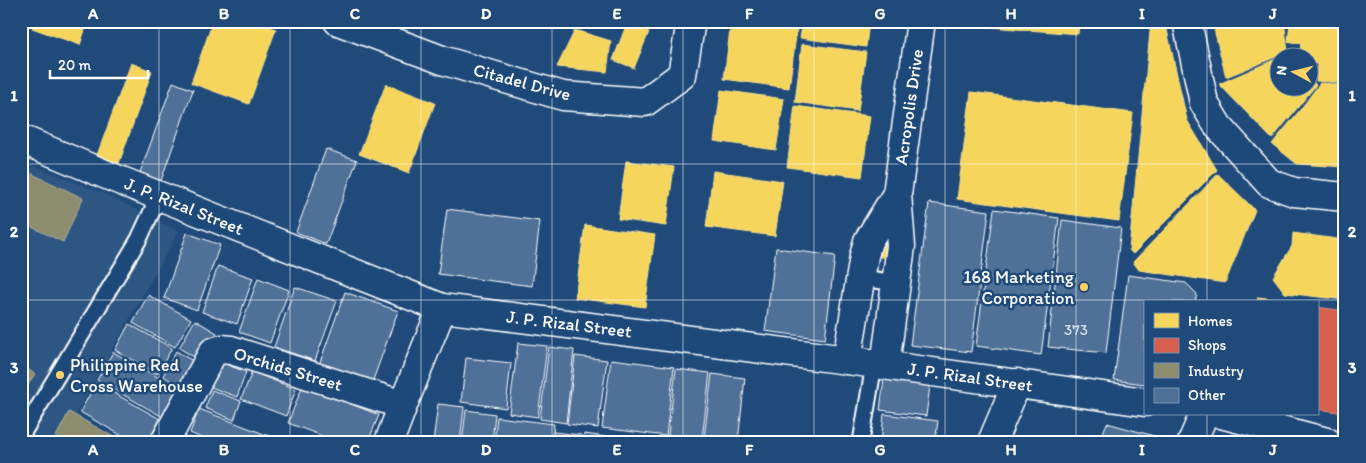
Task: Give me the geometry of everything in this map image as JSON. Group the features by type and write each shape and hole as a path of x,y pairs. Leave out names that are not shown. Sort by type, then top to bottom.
{"street":[{"name":"Citadel Drive","path":"338,21 445,61 563,96 645,102 682,75 691,21"},
{"name":"Acropolis Drive","path":"879,364 897,283 901,246 897,194 920,21"},
{"path":"1187,21 1204,103 1218,126 1269,183 1294,192 1345,197"},
{"name":"J. P. Rizal Street","path":"21,139 442,308 879,364 1144,402"},
{"name":"Acropolis Drive","path":"847,360 868,241 897,194"},
{"path":"389,442 402,405 442,308"},
{"name":"Orchids Street","path":"165,442 213,352 222,349 231,350 402,405"},
{"path":"992,442 1017,383"},
{"path":"1192,442 1203,416"},
{"path":"1229,416 1327,442"}],"lane":[{"path":"21,436 139,239 159,196"},
{"path":"860,278 897,283"},
{"path":"861,442 879,364"}],"shaded area":[{"name":"Philippine Red Cross Warehouse","path":"21,161 105,194 179,231 60,442 21,442"}],"building: Homes":[{"path":"35,21 88,21 80,45 32,28"},
{"path":"213,21 255,21 276,29 249,104 191,83"},
{"path":"731,21 749,21 797,28 789,88 724,79"},
{"path":"803,21 869,21 866,47 800,38"},
{"path":"978,21 1079,21 1078,34 978,26"},
{"path":"1151,21 1165,21 1187,120 1217,170 1133,254 1129,250"},
{"path":"1212,21 1284,21 1287,48 1268,48 1268,60 1226,77"},
{"path":"1290,21 1345,21 1345,83 1318,81 1318,48 1300,48 1301,43 1288,42"},
{"path":"627,23 649,32 634,68 613,60"},
{"path":"575,30 611,41 607,72 557,67"},
{"path":"802,44 866,52 858,111 795,102"},
{"path":"1268,62 1268,98 1305,98 1272,139 1219,84"},
{"path":"131,63 152,71 118,166 96,158"},
{"path":"1320,83 1345,85 1345,167 1297,164 1272,144 1309,98 1318,98 1318,86"},
{"path":"386,84 435,103 409,173 359,154"},
{"path":"721,90 784,99 776,150 714,141"},
{"path":"971,92 1133,113 1119,221 957,199"},
{"path":"795,106 870,116 862,177 787,167"},
{"path":"626,161 674,167 666,226 618,219"},
{"path":"713,171 783,181 775,236 706,227"},
{"path":"1218,174 1255,210 1225,283 1139,270 1133,262"},
{"path":"585,225 655,235 645,307 575,298"},
{"path":"1293,233 1345,240 1345,300 1285,293 1273,277 1292,246"},
{"path":"875,239 892,241 890,258 873,256"},
{"path":"1258,297 1283,300 1257,300"}],"building: Shops":[{"path":"1318,307 1345,311 1345,413 1318,409"}],"building: Industry":[{"path":"30,173 83,198 63,242 21,222 21,192"},
{"path":"21,365 35,374 21,395"},
{"path":"69,412 114,437 111,442 53,442"}],"building: Other":[{"path":"173,82 193,90 159,186 138,178"},
{"path":"326,149 357,160 326,244 296,232"},
{"path":"929,203 989,211 971,352 910,345"},
{"path":"447,209 540,221 532,286 438,274"},
{"path":"994,209 1059,218 1041,355 976,346"},
{"name":"168 Marketing Corporation","path":"1062,220 1121,228 1106,353 1048,347"},
{"path":"187,233 220,245 197,310 164,298"},
{"path":"776,248 835,256 825,339 765,331"},
{"path":"218,266 253,278 237,324 202,312"},
{"path":"1128,275 1186,283 1197,294 1196,300 1144,300 1144,384 1114,380"},
{"path":"258,278 289,290 270,343 239,332"},
{"path":"295,287 337,301 315,361 274,347"},
{"path":"345,292 398,311 372,383 319,365"},
{"path":"148,295 191,319 175,347 133,323"},
{"path":"195,320 217,333 201,361 179,348"},
{"path":"129,324 172,348 157,374 115,350"},
{"path":"518,343 547,346 538,417 509,413"},
{"path":"549,347 574,350 566,423 540,419"},
{"path":"176,351 196,363 183,388 163,376"},
{"path":"113,352 179,389 163,417 97,380"},
{"path":"575,356 607,360 598,428 567,424"},
{"path":"466,358 511,363 506,408 461,402"},
{"path":"611,359 674,367 666,436 602,428"},
{"path":"220,362 246,372 237,397 211,387"},
{"path":"676,369 710,373 702,439 668,435"},
{"path":"252,372 296,389 286,416 241,399"},
{"path":"712,374 745,378 738,442 704,438"},
{"path":"884,379 930,385 926,416 880,410"},
{"path":"96,383 160,419 148,442 133,442 80,412"},
{"path":"303,385 379,415 368,442 338,442 288,423"},
{"path":"212,390 241,401 234,420 205,408"},
{"path":"438,404 464,407 460,442 433,442"},
{"path":"199,409 269,436 267,442 211,442 190,433"},
{"path":"466,410 495,414 492,442 462,442"},
{"path":"884,414 938,421 935,442 881,442"},
{"path":"497,417 554,424 552,442 494,442"},
{"path":"1107,423 1176,442 1099,442"},
{"path":"553,432 581,435 581,442 552,442"},
{"path":"584,434 643,442 583,442"},
{"path":"188,437 199,442 186,442"}],"place":[{"name":"168 Marketing Corporation","path":"1084,287"},
{"name":"Philippine Red Cross Warehouse","path":"60,375"}]}
